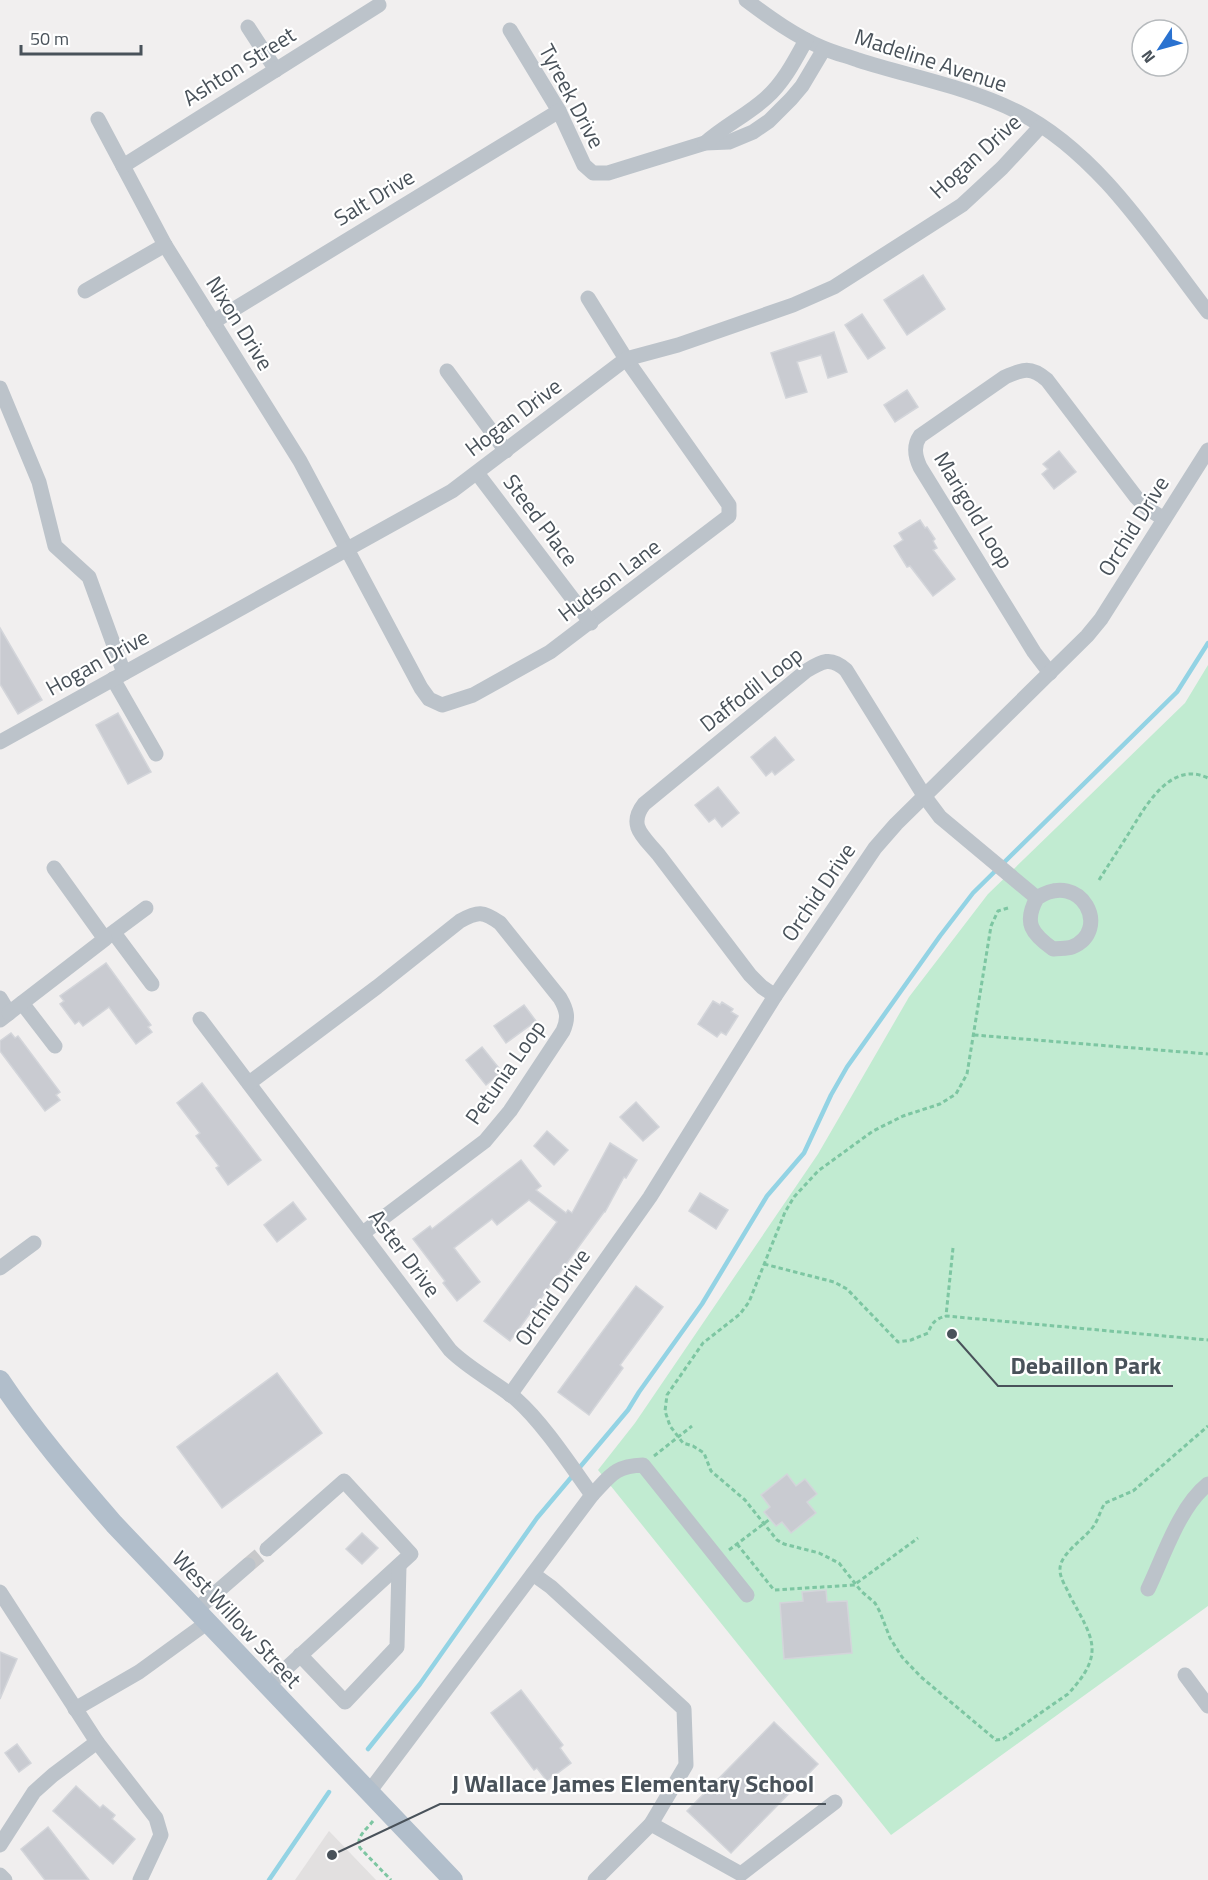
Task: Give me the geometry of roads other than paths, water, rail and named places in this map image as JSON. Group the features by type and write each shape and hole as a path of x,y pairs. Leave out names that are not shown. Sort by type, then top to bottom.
{"main road":[{"name":"West Willow Street","path":"0,1380 41,1437 114,1524 453,1880"}],"street":[{"name":"Madeline Avenue","path":"746,0 806,40 824,49 972,93 1041,126 1080,155 1100,174 1208,312"},
{"name":"Ashton Street","path":"123,166 380,5"},
{"path":"248,27 276,70"},
{"name":"Tyreek Drive","path":"510,30 559,111 584,165 593,173 615,172 705,143 737,140 753,132 782,110 802,86 824,49"},
{"name":"Tyreek Drive","path":"705,143 768,97 785,78 806,40"},
{"name":"Salt Drive","path":"213,322 559,111"},
{"name":"Nixon Drive","path":"98,118 165,245 300,461 348,549"},
{"name":"Hogan Drive","path":"0,742 452,491 626,359 678,345 793,305 834,287 962,205 1002,168 1041,126"},
{"path":"85,291 165,245"},
{"name":"Hudson Lane","path":"348,549 421,688 429,699 442,705 483,690 550,652 729,516 729,505 626,359 588,298"},
{"name":"Marigold Loop","path":"1050,673 1034,652 920,467 915,451 916,441 1005,377 1030,370 1037,372 1053,389 1136,497 1146,508 1164,519"},
{"path":"447,371 506,451"},
{"path":"0,388 39,482 55,546 89,577 118,676 156,754"},
{"name":"Orchid Drive","path":"510,1395 650,1197 776,996 875,848 896,824 1071,654 1101,619 1208,450"},
{"name":"Steed Place","path":"477,473 591,623"},
{"name":"Daffodil Loop","path":"776,996 750,975 643,836 636,820 644,804 806,671 825,661 838,663 846,670 925,797 940,817 1036,898"},
{"path":"54,868 109,936 152,984"},
{"path":"1058,889 1071,892 1085,902 1092,920 1086,937 1072,947 1053,949 1038,938 1030,924 1030,910 1036,898 1047,891 1058,889"},
{"path":"0,998 4,1016 146,908"},
{"name":"Petunia Loop","path":"249,1083 377,987 460,921 471,915 488,914 500,922 560,998 566,1010 567,1023 510,1111 485,1141 363,1233"},
{"path":"22,1003 55,1046"},
{"name":"Aster Drive","path":"200,1019 450,1350 459,1360 510,1395 528,1412 592,1495"},
{"path":"0,1268 34,1243"},
{"path":"369,1792 592,1495 619,1469 626,1466 644,1465 747,1595"},
{"path":"267,1549 344,1481 411,1554 268,1685"},
{"path":"1148,1589 1184,1513 1208,1484"},
{"path":"75,1709 140,1672 202,1616 248,1565"},
{"path":"300,1655 345,1702 397,1647 399,1566"},
{"path":"533,1574 551,1587 684,1709 686,1765 651,1824 595,1880"},
{"path":"0,1592 97,1742 156,1818 161,1835 140,1880"},
{"path":"1185,1675 1208,1706"},
{"path":"0,1845 34,1792 97,1742"},
{"path":"651,1824 741,1874 835,1802"},
{"path":"0,1875 5,1880"}],"waterway":[{"path":"368,1749 420,1684 537,1518 628,1410 702,1304 767,1196 804,1153 847,1067 940,936 973,893 1177,692 1208,643"},
{"path":"269,1880 329,1792"}],"tunnel":[{"path":"248,1565 267,1549"}],"place":[{"name":"Debaillon Park","path":"952,1334"},
{"name":"J Wallace James Elementary School","path":"332,1855"}]}
